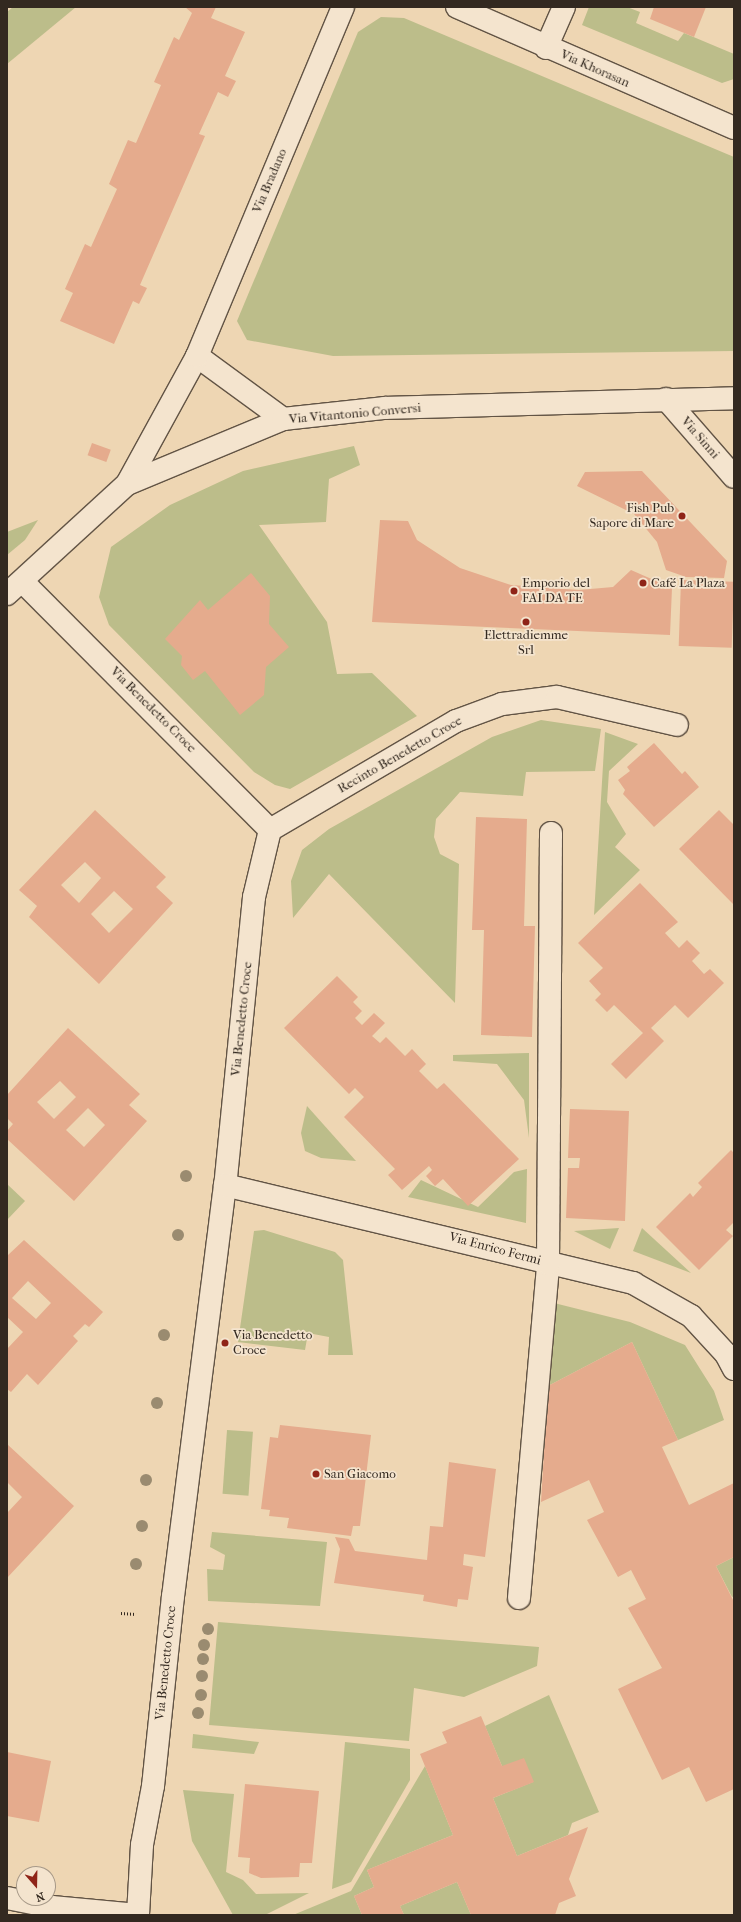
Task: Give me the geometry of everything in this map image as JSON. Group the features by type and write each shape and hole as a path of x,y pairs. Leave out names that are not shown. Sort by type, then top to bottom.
{"street":[{"name":"Via Bradano","path":"127,484 197,356 343,7"},
{"name":"Via Khorasan","path":"457,7 546,48 734,128"},
{"path":"546,48 564,7"},
{"path":"197,356 283,420"},
{"name":"Via Vitantonio Conversi","path":"15,588 45,556 127,484 283,420 385,408 734,398"},
{"name":"Via Sinni","path":"666,399 734,477"},
{"name":"Via Benedetto Croce","path":"15,588 270,830 254,897 226,1185 173,1596 153,1786 142,1844 138,1915"},
{"name":"Recinto Benedetto Croce","path":"270,830 456,721 502,704 557,697 677,725"},
{"path":"519,1598 548,1264 551,833"},
{"name":"Via Enrico Fermi","path":"226,1185 429,1232 548,1264 633,1283 691,1316 726,1354 734,1369"},
{"path":"7,1898 52,1907 138,1915"}],"path":[{"path":"121,1613 136,1614"}],"green space":[{"path":"13,7 76,7 7,64 7,12"},
{"path":"589,7 627,7 640,12 636,23 678,41 684,33 734,54 734,79 722,83 582,25"},
{"path":"381,17 404,18 734,157 734,351 333,356 247,340 237,321 358,32"},
{"path":"354,446 360,465 329,479 326,522 259,525 327,622 337,674 372,673 417,716 290,789 275,785 254,772 109,625 99,597 111,547 170,505 243,471"},
{"path":"38,520 25,540 7,555 7,532"},
{"path":"541,720 601,729 595,771 526,772 523,796 460,792 436,819 434,837 440,854 459,864 455,1003 329,874 293,918 291,881 302,850 329,829 492,737"},
{"path":"605,732 638,744 609,771 607,802 626,834 615,847 640,870 594,915"},
{"path":"529,1053 529,1138 524,1100 497,1064 453,1061 453,1055"},
{"path":"307,1106 356,1161 321,1158 305,1151 301,1133"},
{"path":"527,1169 526,1223 408,1197 421,1180 478,1207 514,1172"},
{"path":"7,1184 25,1201 7,1220"},
{"path":"619,1228 610,1249 574,1231"},
{"path":"642,1228 691,1273 633,1251"},
{"path":"264,1230 335,1252 343,1260 353,1355 328,1355 329,1337 308,1333 305,1350 238,1342 254,1231"},
{"path":"554,1303 630,1322 685,1345 714,1391 724,1420 678,1440 632,1342 548,1386"},
{"path":"227,1430 253,1432 248,1496 223,1494"},
{"path":"212,1532 327,1542 320,1606 208,1601 207,1569 223,1570 225,1555 210,1547"},
{"path":"734,1557 734,1596 732,1597 716,1566"},
{"path":"218,1622 539,1647 537,1666 464,1697 414,1688 409,1741 209,1725"},
{"path":"549,1695 599,1812 572,1823 568,1835 517,1856 493,1798 533,1782 502,1766 485,1726"},
{"path":"193,1734 259,1742 254,1754 192,1748"},
{"path":"345,1742 410,1749 410,1780 351,1882 332,1889"},
{"path":"425,1766 453,1835 367,1870 374,1887 354,1896 362,1915 293,1915 351,1891"},
{"path":"183,1790 234,1794 226,1872 243,1880 256,1894 309,1893 265,1915 233,1915 192,1841"},
{"path":"457,1882 471,1915 404,1915 400,1906"}],"building":[{"path":"185,7 216,7 211,18 245,32 225,76 236,81 228,97 218,92 199,134 205,136 140,285 147,288 139,304 133,301 114,344 60,321 73,293 65,289 85,244 91,247 117,189 109,184 128,140 136,143 161,85 154,82 174,37 179,40 192,13"},
{"path":"654,7 706,7 694,37 650,19"},
{"path":"92,443 111,450 106,462 88,455"},
{"path":"642,471 727,561 724,578 686,577 666,570 657,542 634,514 577,486 585,472"},
{"path":"380,520 408,521 417,540 460,568 511,585 579,590 613,587 631,570 672,588 670,635 372,622"},
{"path":"251,573 270,596 269,624 289,647 266,667 264,695 240,715 205,671 193,680 181,665 182,656 165,639 200,600 208,610"},
{"path":"681,580 734,582 732,648 679,646"},
{"path":"654,743 682,774 685,771 699,787 654,827 623,794 625,790 618,780 630,771 627,767"},
{"path":"95,810 166,877 156,887 173,903 99,984 29,917 37,906 19,890","holes":["85,862 101,878 79,903 61,885","114,891 133,909 109,933 91,914"]},
{"path":"719,810 734,825 734,905 679,849"},
{"path":"476,817 527,819 524,926 535,926 532,1037 481,1035 484,930 472,930"},
{"path":"640,883 678,922 665,933 679,948 687,940 700,953 692,961 704,974 710,969 724,983 688,1018 675,1005 651,1028 664,1041 626,1079 611,1064 643,1033 614,1005 607,1012 595,1000 601,994 589,981 603,968 578,943"},
{"path":"337,976 358,997 353,1002 362,1011 355,1018 362,1025 374,1013 385,1023 372,1036 380,1043 386,1037 405,1056 412,1049 426,1064 419,1071 437,1089 444,1083 519,1159 468,1206 443,1179 435,1186 426,1176 432,1170 429,1166 402,1190 388,1175 395,1169 344,1117 364,1097 355,1088 349,1094 284,1028"},
{"path":"68,1028 140,1094 129,1105 147,1121 74,1201 7,1139 7,1131 13,1124 7,1118 7,1095","holes":["60,1081 76,1097 54,1119 37,1102","88,1108 105,1125 84,1147 66,1130"]},
{"path":"570,1109 629,1111 625,1221 566,1218 568,1168 579,1168 580,1158 568,1158"},
{"path":"731,1150 734,1153 734,1222 726,1230 733,1236 699,1270 656,1227 690,1193 693,1197 702,1187 698,1183"},
{"path":"24,1240 103,1312 89,1327 85,1324 73,1336 78,1341 38,1385 27,1374 11,1392 7,1389 7,1349 23,1332 7,1317 7,1256","holes":["28,1281 51,1303 36,1319 12,1298"]},
{"path":"632,1342 678,1440 662,1447 689,1505 734,1483 734,1557 716,1566 734,1602 734,1789 706,1802 689,1767 662,1780 618,1689 662,1668 628,1608 646,1599 631,1570 618,1577 587,1520 604,1512 589,1480 541,1502 548,1386"},
{"name":"San Giacomo","path":"280,1425 371,1435 360,1526 353,1526 351,1536 287,1528 289,1518 269,1516 270,1510 261,1509 270,1437 278,1438"},
{"path":"7,1444 74,1506 7,1578 7,1513 22,1497 7,1482"},
{"path":"449,1462 496,1469 485,1557 464,1554 463,1565 473,1567 468,1600 458,1599 457,1607 423,1601 424,1595 334,1583 340,1549 335,1537 349,1539 355,1551 427,1560 430,1526 443,1527"},
{"path":"481,1716 502,1766 524,1758 534,1782 493,1798 517,1856 588,1827 569,1879 576,1896 559,1903 555,1915 471,1915 457,1882 400,1906 404,1915 362,1915 354,1896 374,1887 367,1870 453,1835 420,1754 447,1743 442,1732"},
{"path":"7,1752 51,1761 39,1822 7,1816"},
{"path":"245,1784 319,1791 312,1863 300,1863 299,1877 261,1878 249,1873 250,1858 238,1857"}],"place":[{"name":"Fish Pub Sapore di Mare","path":"682,516"},
{"name":"Café La Plaza","path":"643,583"},
{"name":"Emporio del FAI DA TE","path":"514,591"},
{"name":"Elettradiemme Srl","path":"526,622"},
{"name":"Via Benedetto Croce","path":"225,1343"},
{"name":"San Giacomo","path":"316,1474"}]}
